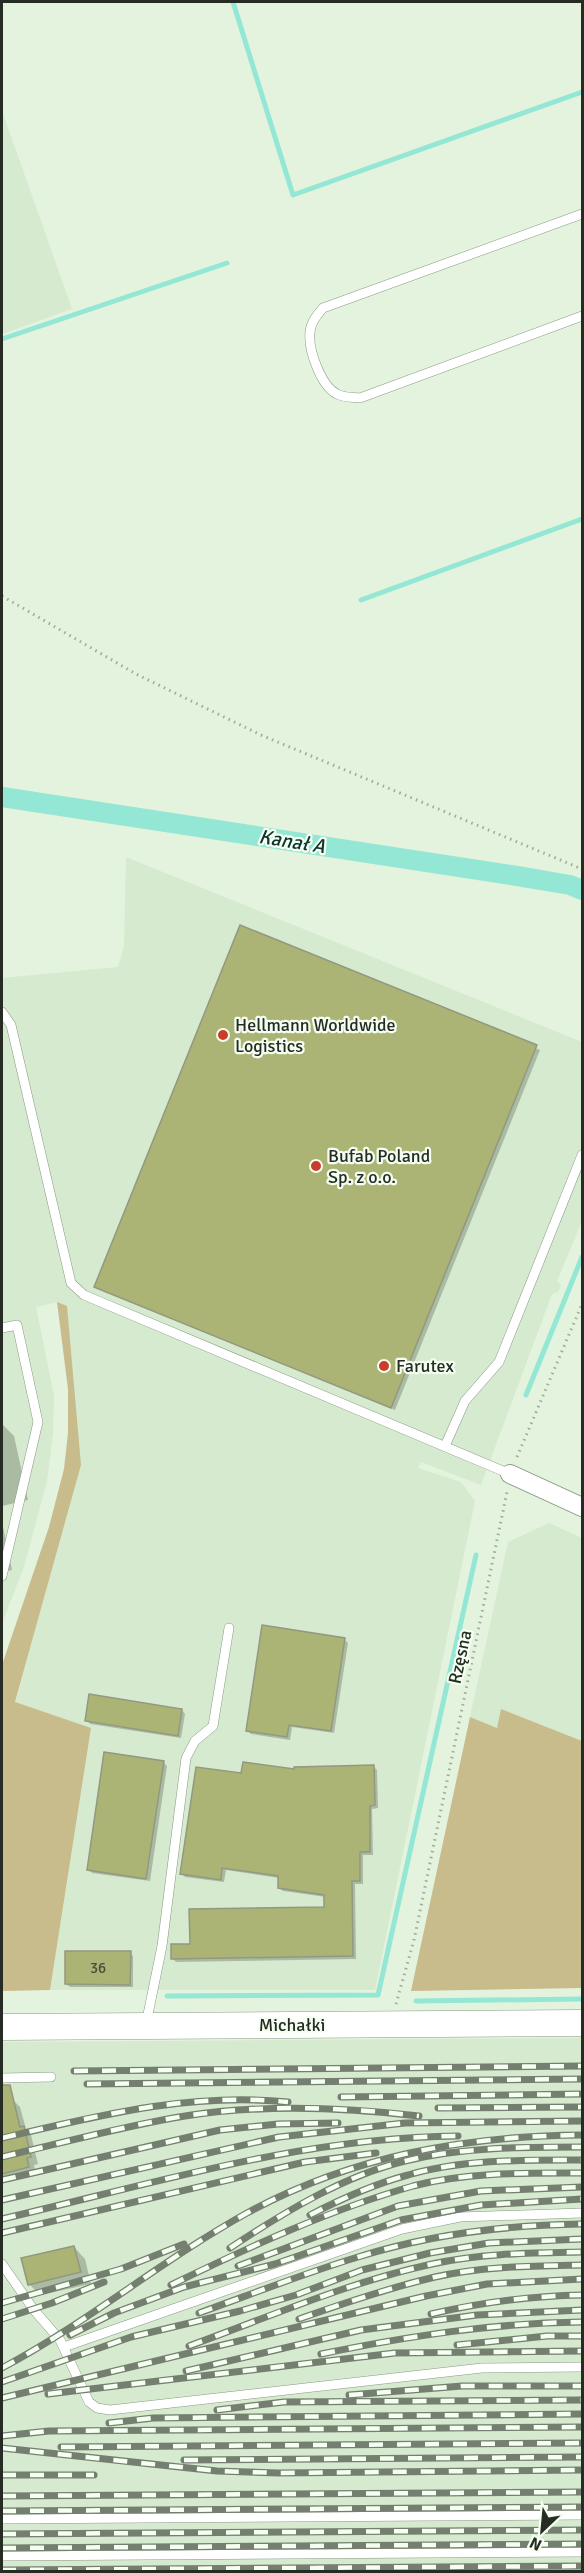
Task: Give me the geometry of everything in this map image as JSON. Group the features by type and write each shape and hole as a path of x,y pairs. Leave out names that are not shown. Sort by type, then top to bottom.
{"street":[{"path":"510,1474 582,1507"},
{"name":"Michałki","path":"2,2027 582,2023"}],"lane":[{"path":"582,214 323,308 314,318 310,332 312,347 326,385 336,394 360,398 582,316"},
{"path":"2,1012 11,1025 71,1283 84,1295 510,1474"},
{"path":"445,1446 465,1401 499,1362 582,1155"},
{"path":"2,1328 16,1325 38,1422 2,1576"},
{"path":"145,2026 162,1946 186,1758 195,1741 213,1726 229,1628"},
{"path":"2,2078 51,2077"},
{"path":"64,2347 402,2229 460,2217 582,2213"},
{"path":"2,2264 64,2347 88,2402 97,2408 110,2410 482,2368 582,2367"},
{"path":"2,2519 582,2515"},
{"path":"2,2556 582,2552"}],"path":[{"path":"2,596 136,674 261,735 582,869"},
{"name":"Rzęsna","path":"394,2024 396,2004 414,1940 510,1474 582,1304"}],"shaded area":[{"path":"2,111 72,309 2,334"},
{"path":"126,857 582,1042 582,1221 557,1281 561,1286 558,1292 552,1294 481,1485 421,1462 418,1468 461,1482 475,1501 375,1990 50,1990 91,1729 15,1703 81,1465 57,1302 36,1307 54,1396 53,1432 47,1481 24,1567 2,1623 2,978 118,967 124,946"},
{"path":"57,1302 67,1306 81,1465 15,1702 91,1728 50,1990 2,1991 2,1665 49,1527 64,1469 68,1433 68,1389"},
{"path":"549,1523 582,1538 582,1741 501,1709 497,1728 470,1717 508,1542"},
{"path":"501,1709 582,1741 582,1988 411,1991 470,1717 497,1728"},
{"path":"582,2038 582,2571 2,2571 2,2042"}],"building":[{"name":"Bufab Poland Sp. z o.o.","path":"240,925 537,1045 391,1408 94,1287"},
{"path":"262,1625 345,1638 331,1731 289,1725 287,1737 246,1731"},
{"path":"89,1694 182,1709 178,1736 85,1721"},
{"path":"104,1752 164,1761 146,1879 87,1870"},
{"path":"243,1762 294,1769 294,1767 374,1765 375,1805 370,1806 370,1852 360,1852 360,1881 352,1881 353,1956 171,1959 171,1944 190,1944 189,1909 324,1907 324,1895 278,1888 278,1876 222,1868 221,1880 180,1874 196,1767 241,1773"},
{"path":"65,1951 131,1951 130,1985 65,1984"},
{"path":"2,2085 10,2085 20,2127 24,2126 31,2157 27,2158 29,2167 2,2174"},
{"path":"74,2246 81,2272 28,2285 21,2258"}],"waterway":[{"path":"233,2 293,195 582,92"},
{"path":"2,339 227,263"},
{"path":"361,600 582,519"},
{"name":"Kanał A","path":"2,797 517,876 570,885 582,890"},
{"path":"526,1395 582,1257"},
{"path":"167,1996 378,1995 476,1555"},
{"path":"416,2001 582,1999"}],"railway":[{"path":"74,2071 582,2066"},
{"path":"87,2084 582,2079"},
{"path":"341,2097 582,2094"},
{"path":"2,2138 108,2114 179,2103 215,2100 288,2102"},
{"path":"438,2108 582,2107"},
{"path":"2,2157 139,2125 214,2112 302,2108 419,2116"},
{"path":"2,2200 279,2137 405,2123 582,2121"},
{"path":"2,2180 220,2130 278,2124 338,2123"},
{"path":"2,2368 64,2331 216,2231 287,2193 327,2177 410,2153 495,2140 582,2135"},
{"path":"2,2219 285,2153 400,2138 458,2136"},
{"path":"230,2248 336,2186 405,2161 471,2150 582,2147"},
{"path":"2,2233 305,2162 376,2153"},
{"path":"310,2215 370,2187 429,2170 472,2163 582,2160"},
{"path":"171,2285 290,2230 351,2206 413,2186 476,2176 582,2173"},
{"path":"238,2266 398,2206 481,2191 582,2187"},
{"path":"70,2335 114,2313 184,2287 275,2264 401,2220 481,2205 582,2199"},
{"path":"199,2313 338,2263 413,2242 469,2232 525,2226 582,2224"},
{"path":"2,2382 131,2337 240,2311 296,2295 362,2270 430,2253 489,2243 582,2239"},
{"path":"2,2303 121,2269 184,2244"},
{"path":"189,2346 340,2290 432,2264 488,2256 582,2252"},
{"path":"299,2319 384,2291 453,2273 508,2267 582,2265"},
{"path":"2,2398 426,2296 487,2284 582,2279"},
{"path":"2,2319 52,2303 104,2282"},
{"path":"431,2314 506,2300 582,2295"},
{"path":"186,2371 361,2330 477,2315 582,2310"},
{"path":"321,2354 451,2332 516,2325 582,2322"},
{"path":"457,2345 547,2336 582,2336"},
{"path":"48,2394 395,2353 582,2351"},
{"path":"349,2395 462,2386 582,2386"},
{"path":"217,2410 284,2402 582,2400"},
{"path":"109,2423 153,2418 582,2414"},
{"path":"2,2436 49,2431 582,2427"},
{"path":"61,2447 582,2443"},
{"path":"2,2448 217,2471 279,2473 582,2470"},
{"path":"184,2460 582,2457"},
{"path":"2,2475 94,2475"},
{"path":"2,2496 582,2492"},
{"path":"2,2511 582,2507"},
{"path":"2,2534 582,2530"},
{"path":"2,2548 582,2544"},
{"path":"2,2570 582,2566"}],"place":[{"name":"Hellmann Worldwide Logistics","path":"223,1035"},
{"name":"Bufab Poland Sp. z o.o.","path":"316,1166"},
{"name":"Farutex","path":"384,1366"}]}
